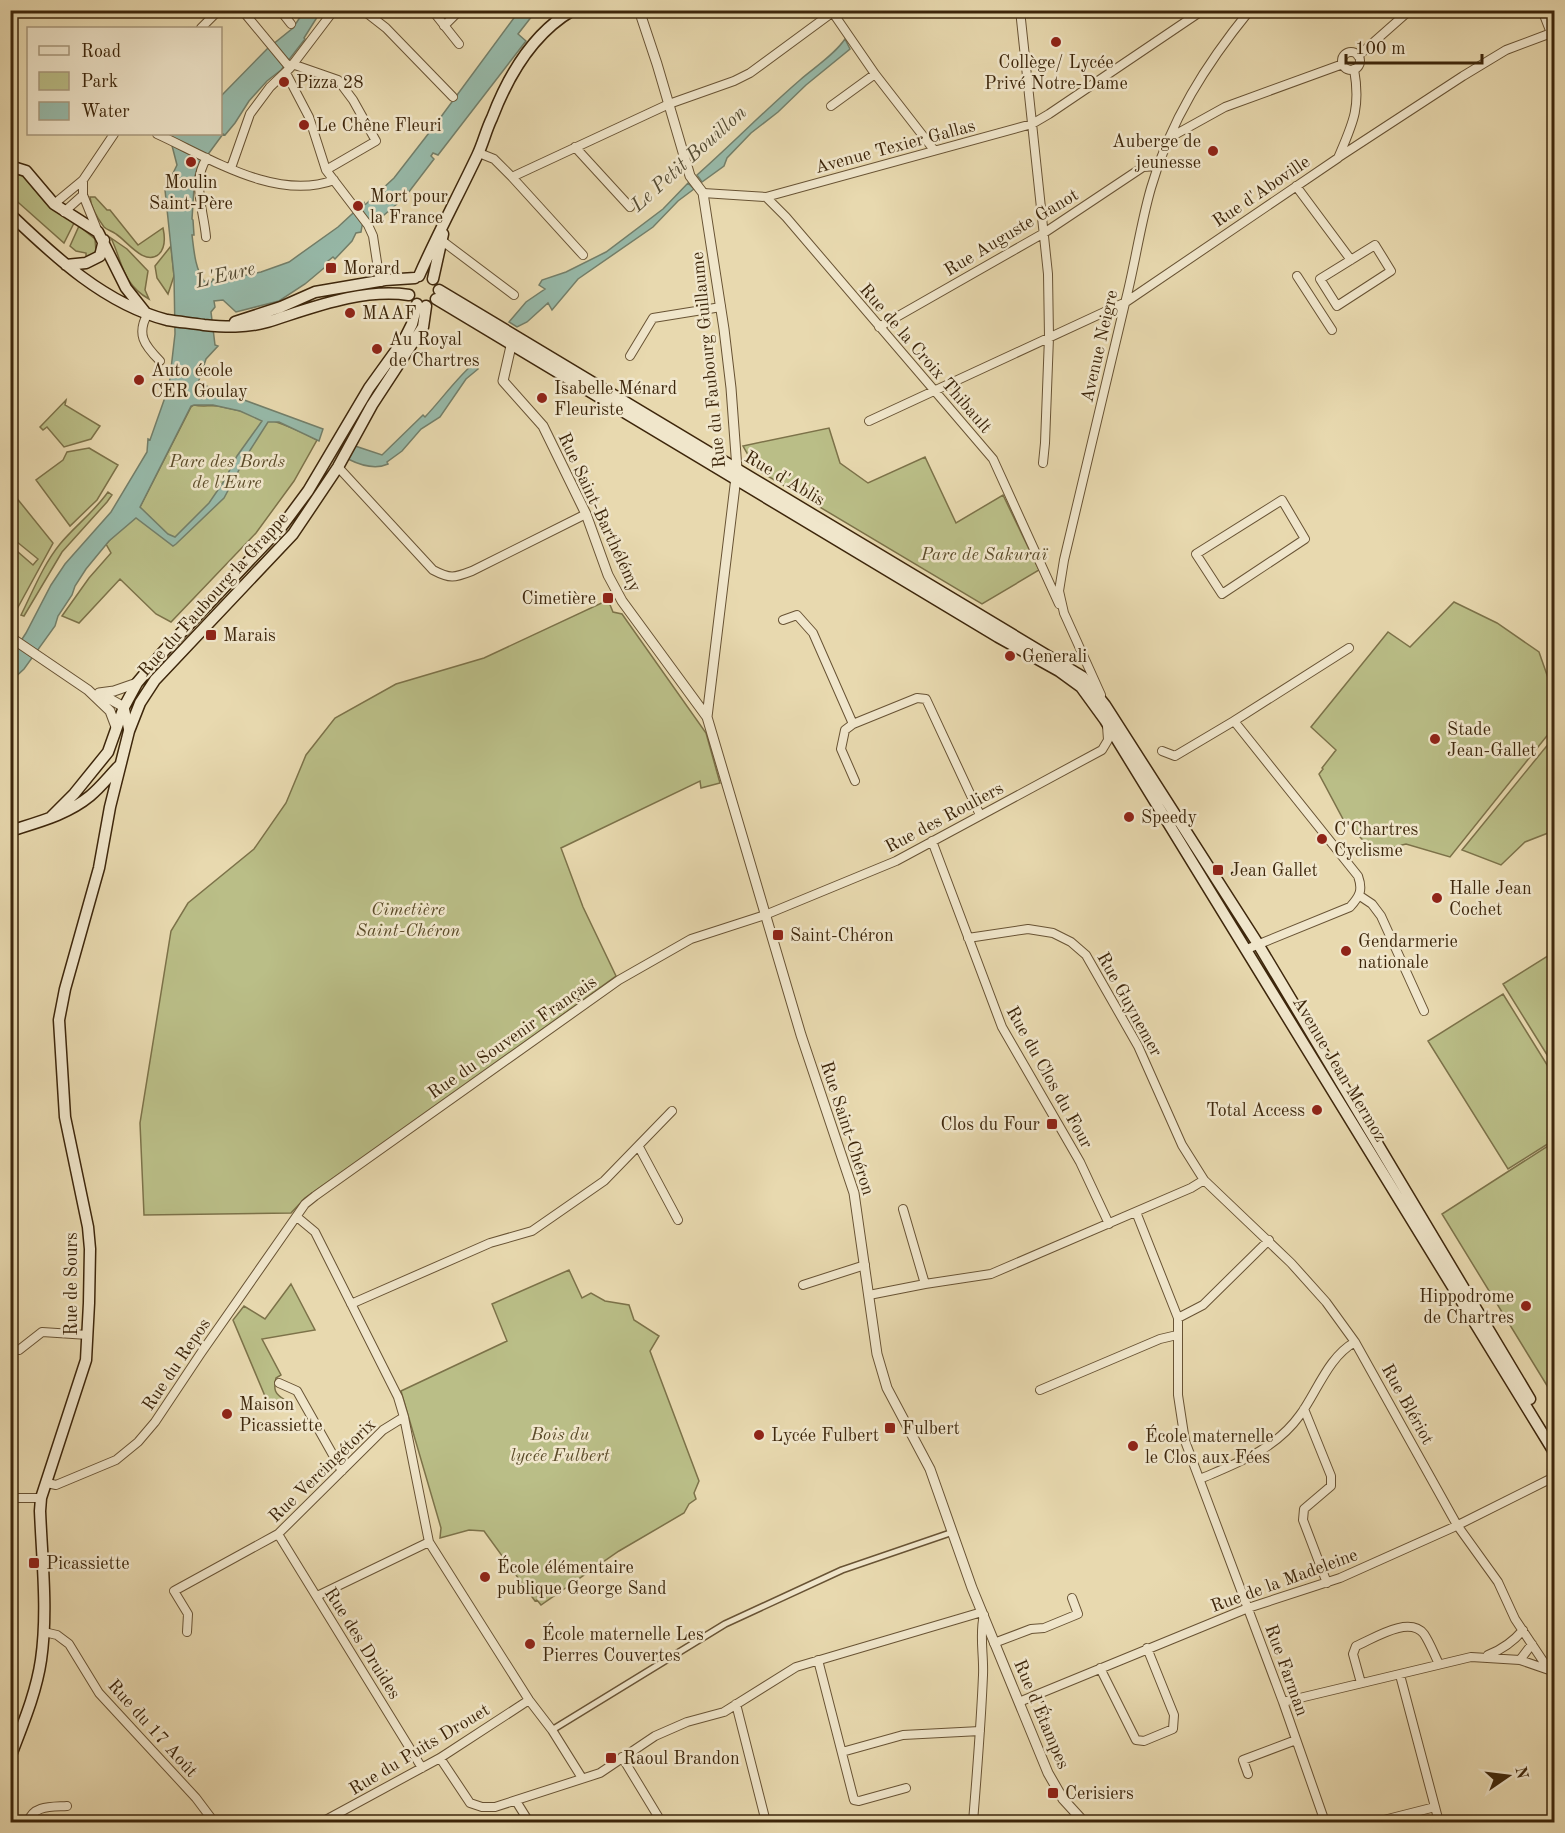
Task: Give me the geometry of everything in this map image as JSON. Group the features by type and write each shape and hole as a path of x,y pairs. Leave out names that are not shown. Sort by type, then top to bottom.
{"main road":[{"path":"409,295 409,286 417,277 479,153 506,84 518,65 550,26 573,10"},
{"path":"10,166 26,171 54,204 101,236 126,288 146,313"},
{"path":"10,214 66,265 95,286 146,313 168,320 237,327 263,323 332,302 370,294 409,295 423,308 437,295 434,279 441,240 469,173"},
{"path":"66,265 86,263 100,256 101,236"},
{"path":"214,326 260,314 306,295 425,275 434,279"},
{"name":"Rue d'Ablis","path":"437,295 482,316 998,637 1082,682"},
{"name":"Rue d'Ablis","path":"437,295 511,346 1041,651 1082,682 1100,705"},
{"name":"Rue du Faubourg la Grappe","path":"51,817 74,794 108,752 124,707 137,683 163,652 282,526 308,491 369,388 405,338 423,308"},
{"name":"Rue du Faubourg la Grappe","path":"10,831 72,808 90,796 120,765 129,730 140,703 155,680 293,534 338,466 372,405 423,327 423,308"},
{"name":"Avenue Jean Mermoz","path":"1100,705 1106,720 1554,1452"},
{"name":"Avenue Jean Mermoz","path":"1100,705 1258,944 1554,1439"},
{"name":"Rue de Sours","path":"108,752 110,807"},
{"name":"Rue de Sours","path":"10,1758 35,1690 41,1661 44,1632 41,1498 86,1360 88,1335 90,1249 88,1227 64,1116 59,1020 65,989 99,868 120,765"},
{"path":"90,796 110,807"}],"street":[{"path":"202,27 219,10"},
{"path":"242,10 289,67 309,117 326,170 368,225 373,236 380,282"},
{"path":"280,10 291,24"},
{"path":"231,168 250,114 334,10"},
{"path":"363,10 386,28 453,97"},
{"path":"432,10 459,44"},
{"path":"444,26 460,10"},
{"path":"1020,10 1048,274 1049,337 1043,462"},
{"name":"Avenue Texier Gallas","path":"766,197 1032,124 1203,10"},
{"name":"Avenue Neigre","path":"1100,705 1086,662 1064,613 1059,591 1064,560 1148,200 1158,166 1185,103 1227,37 1250,10"},
{"path":"1343,64 1347,68 1354,69 1359,64 1359,56 1410,10"},
{"path":"1338,158 1498,55 1553,32 1544,15 1538,10"},
{"name":"Rue du Faubourg Guillaume","path":"638,11 698,187 721,307 731,388 737,475 707,717"},
{"path":"512,177 669,104 728,85 750,73 832,11 875,74 934,150"},
{"path":"1343,64 1343,59 1347,54 1352,52 1359,56"},
{"path":"1169,138 1225,107 1343,64"},
{"path":"289,67 329,75 338,80 353,99 376,141 326,170"},
{"name":"Rue d'Aboville","path":"869,421 1126,302 1338,158 1352,125 1357,105 1358,90 1354,69"},
{"path":"831,106 875,74"},
{"path":"54,204 84,180 113,135"},
{"path":"161,135 207,158 280,185 313,186 334,180"},
{"path":"575,147 630,207"},
{"path":"479,153 494,159 583,255"},
{"path":"206,237 199,181 201,167 207,158"},
{"name":"Rue Auguste Ganot","path":"879,327 1044,233 1143,166 1158,166"},
{"path":"84,180 82,195 101,236"},
{"path":"1296,186 1351,260"},
{"path":"698,187 766,197"},
{"path":"64,212 82,195"},
{"name":"Rue de la Croix Thibault","path":"766,197 786,217 993,459 1064,613"},
{"path":"441,240 514,295"},
{"path":"1375,244 1391,271 1337,306 1320,279 1351,260 1375,244"},
{"path":"1297,276 1332,330"},
{"path":"630,356 653,318 721,307"},
{"path":"146,313 141,331 143,338 160,361"},
{"name":"Rue Saint-Barthélémy","path":"511,346 503,381 543,426 586,514 608,576 622,601 707,717"},
{"path":"338,466 433,570 446,577 458,576 586,514"},
{"path":"1282,500 1286,507 1305,539 1222,594 1196,554 1282,500"},
{"path":"783,620 797,615 813,633 853,724"},
{"path":"10,637 88,690 110,711 116,727"},
{"path":"1162,751 1175,756 1349,648"},
{"path":"1082,682 1086,662"},
{"path":"99,693 137,683"},
{"path":"88,690 99,693 124,707 129,730"},
{"path":"855,781 841,749 845,730 853,724 917,698 926,699 980,815"},
{"path":"110,711 140,703"},
{"name":"Rue Saint-Chéron","path":"707,717 805,1046 854,1193 881,1371 887,1388 930,1469 983,1614"},
{"name":"Rue des Rouliers","path":"765,915 896,861 1102,750 1108,740 1106,720"},
{"path":"1234,721 1358,876 1362,889 1360,896 1350,907 1247,949"},
{"name":"Rue du Clos du Four","path":"932,841 1002,1027 1080,1162 1109,1224"},
{"path":"1360,896 1372,904 1381,916 1424,1011"},
{"name":"Rue du Souvenir Français","path":"297,1217 305,1204 315,1196 619,980 691,939 765,915"},
{"name":"Rue Guynemer","path":"968,938 1028,929 1053,933 1071,942 1086,955 1138,1046 1182,1145 1204,1180"},
{"path":"351,1304 490,1243 532,1231 604,1181 672,1111"},
{"path":"639,1147 678,1220"},
{"path":"869,1295 991,1274 1191,1188 1204,1180"},
{"name":"Rue Blériot","path":"1204,1180 1269,1240 1326,1302 1355,1342 1457,1525 1498,1582 1515,1619 1552,1672"},
{"path":"903,1209 925,1284"},
{"path":"1136,1212 1178,1318 1203,1305 1269,1240"},
{"path":"297,1217 315,1232 398,1397 429,1542 529,1700 552,1730 582,1778"},
{"name":"Rue du Repos","path":"47,1483 56,1485 116,1460 138,1442 155,1422 297,1217"},
{"path":"803,1285 865,1265"},
{"name":"Rue Farman","path":"1178,1318 1178,1395 1185,1441 1283,1702 1325,1822"},
{"path":"10,1350 19,1350 42,1332 88,1335"},
{"path":"1040,1390 1160,1339 1177,1335"},
{"path":"1200,1479 1252,1457 1275,1442 1304,1410 1340,1352 1355,1342"},
{"path":"279,1383 297,1391 342,1471"},
{"path":"1304,1410 1331,1476 1331,1486 1304,1509 1303,1520 1327,1583"},
{"name":"Rue Vercingétorix","path":"186,1632 188,1614 174,1591 278,1534 383,1430 404,1417"},
{"name":"Rue de la Madeleine","path":"1019,1702 1248,1608 1327,1583 1457,1525 1554,1477"},
{"path":"10,1498 41,1498"},
{"path":"552,1730 725,1624 842,1570 952,1532"},
{"name":"Rue des Druides","path":"278,1534 422,1768"},
{"path":"317,1596 429,1542"},
{"path":"984,1662 987,1654 995,1646 1031,1629 1044,1629 1078,1614 1071,1598"},
{"path":"440,1758 470,1803 482,1807 495,1807 600,1773 655,1736 687,1722 724,1712 796,1666 983,1614 981,1624 984,1662 973,1822"},
{"name":"Rue d'Étampes","path":"983,1614 1048,1773 1063,1799 1084,1822"},
{"path":"1361,1683 1353,1654 1356,1646 1404,1626 1415,1626 1423,1634 1439,1664"},
{"path":"1484,1656 1500,1651 1513,1642 1523,1630"},
{"name":"Rue du 17 Août","path":"44,1632 57,1635 69,1644 99,1693 196,1798 214,1822"},
{"path":"1520,1660 1532,1644"},
{"path":"1100,1668 1136,1740 1144,1742 1173,1729 1174,1715 1147,1648"},
{"path":"1283,1702 1471,1657 1520,1660 1552,1672"},
{"path":"818,1660 854,1800 859,1801 906,1788"},
{"path":"1400,1675 1439,1822"},
{"name":"Rue du Puits Drouet","path":"322,1822 440,1758 529,1700"},
{"path":"736,1704 765,1822"},
{"path":"842,1752 903,1735 980,1731"},
{"name":"Rue Farman","path":"1248,1774 1243,1760 1296,1740"},
{"path":"622,1757 660,1822"},
{"path":"516,1801 529,1822"},
{"path":"28,1822 30,1816 38,1809 67,1806"},
{"path":"1376,1822 1435,1807"}],"green space":[{"path":"10,172 23,176 46,203 74,223 64,243 11,196"},
{"path":"90,197 95,197 107,210 110,210 138,245 163,228 164,242 159,254 154,257 142,255 105,228 95,213"},
{"path":"79,226 95,239 96,251 86,257 86,253 76,251 70,246"},
{"path":"111,238 127,249 148,271 145,290 149,299 133,287 128,280"},
{"path":"171,246 174,276 168,294 157,278 155,266"},
{"path":"66,400 65,405 100,426 91,439 64,447 47,427 43,430 40,427"},
{"name":"Parc des Bords de l'Eure","path":"194,405 218,406 256,415 317,440 294,481 256,533 171,622 156,614 120,579 79,623 62,616 89,578 111,553 106,544 139,509"},
{"name":"Parc de Sakuraï","path":"829,428 840,463 868,483 925,457 956,523 1003,495 1039,570 982,604 756,469 743,446"},
{"path":"89,448 118,465 97,500 70,526 36,480 63,460 67,452"},
{"path":"11,491 53,543 11,620 11,546 33,565 38,559 11,537"},
{"path":"108,492 112,495 62,552 24,616 21,615 54,552"},
{"name":"Cimetière Saint-Chéron","path":"608,600 613,612 622,614 706,733 720,783 701,788 700,781 561,848 583,907 616,976 305,1198 291,1213 144,1215 140,1123 171,931 188,903 254,849 286,803 306,755 335,718 396,684 484,658"},
{"name":"Stade Jean-Gallet","path":"1454,602 1497,623 1539,652 1554,695 1554,727 1450,857 1406,844 1374,852 1343,819 1319,774 1336,750 1311,727 1388,632 1410,647"},
{"path":"1554,737 1554,827 1548,833 1525,842 1501,865 1462,850"},
{"path":"1554,952 1554,1066 1503,984"},
{"path":"1503,994 1554,1076 1554,1140 1508,1169 1428,1041"},
{"name":"Hippodrome de Chartres","path":"1554,1142 1554,1397 1442,1214"},
{"name":"Bois du lycée Fulbert","path":"569,1270 582,1298 591,1293 605,1301 629,1305 634,1320 659,1336 650,1351 699,1481 694,1493 696,1499 689,1504 684,1513 619,1551 541,1605 537,1600 535,1601 484,1531 469,1530 440,1538 441,1528 401,1391 507,1341 492,1304"},
{"path":"291,1284 315,1330 262,1339 281,1375 276,1378 276,1391 285,1400 270,1408 233,1320 244,1306 265,1319"}],"water":[{"path":"304,11 321,11 305,39 281,70 267,81 249,101 235,123 225,135 223,134 195,172 192,219 194,235 192,235 197,265 204,281 212,282 213,279 220,283 222,280 261,272 289,262 338,227 394,178 519,11 536,11 518,34 526,41 438,155 433,153 431,156 434,159 405,197 377,221 369,220 362,226 361,232 356,233 352,241 335,259 333,257 328,261 330,263 305,284 279,301 236,312 223,300 214,301 215,307 211,312 215,345 218,346 206,359 198,383 323,429 319,441 279,422 268,422 224,498 173,546 136,518 109,541 86,569 58,616 55,626 24,669 11,681 11,656 65,564 111,512 147,452 148,439 150,440 169,386 175,334 174,276 165,190 177,165 169,135 222,135 222,95 267,49 293,28","holes":["213,405 240,411 262,421 237,456 209,503 175,537 168,534 140,507 191,406"]},
{"path":"845,39 850,49 751,133 727,158 724,166 702,182 697,175 787,92 830,56"},
{"path":"688,183 694,189 678,201 653,227 578,279 552,310 548,303 527,322 517,327 509,322 526,302 545,289 539,285 542,280 566,272 606,252 663,209"},
{"path":"473,364 478,369 466,379 440,417 421,429 402,451 387,462 388,464 378,467 368,466 348,459 355,446 382,455 423,415 425,417"}],"waterway":[{"path":"178,200 198,138 201,135"}],"place":[{"name":"Collège/ Lycée Privé Notre-Dame","path":"1056,42"},
{"name":"Pizza 28","path":"284,82"},
{"name":"Le Chêne Fleuri","path":"304,125"},
{"name":"Auberge de jeunesse","path":"1213,151"},
{"name":"Moulin Saint-Père","path":"191,162"},
{"name":"Mort pour la France","path":"358,206"},
{"name":"Morard","path":"331,268"},
{"name":"MAAF","path":"350,313"},
{"name":"Au Royal de Chartres","path":"377,349"},
{"name":"Auto école CER Goulay","path":"139,380"},
{"name":"Isabelle Ménard Fleuriste","path":"542,398"},
{"name":"Cimetière","path":"608,598"},
{"name":"Marais","path":"211,635"},
{"name":"Generali","path":"1010,656"},
{"name":"Stade Jean-Gallet","path":"1435,739"},
{"name":"Speedy","path":"1129,817"},
{"name":"C'Chartres Cyclisme","path":"1322,839"},
{"name":"Jean Gallet","path":"1218,870"},
{"name":"Halle Jean Cochet","path":"1437,898"},
{"name":"Saint-Chéron","path":"778,935"},
{"name":"Gendarmerie nationale","path":"1346,951"},
{"name":"Total Access","path":"1317,1110"},
{"name":"Clos du Four","path":"1052,1124"},
{"name":"Hippodrome de Chartres","path":"1526,1306"},
{"name":"Maison Picassiette","path":"227,1414"},
{"name":"Fulbert","path":"890,1428"},
{"name":"Lycée Fulbert","path":"759,1435"},
{"name":"École maternelle le Clos aux Fées","path":"1133,1446"},
{"name":"Picassiette","path":"34,1563"},
{"name":"École élémentaire publique George Sand","path":"485,1577"},
{"name":"École maternelle Les Pierres Couvertes","path":"530,1644"},
{"name":"Raoul Brandon","path":"611,1758"},
{"name":"Cerisiers","path":"1053,1793"}],"water label":[{"name":"Le Petit Bouillon","path":"688,158"},
{"name":"L'Eure","path":"225,274"}]}
